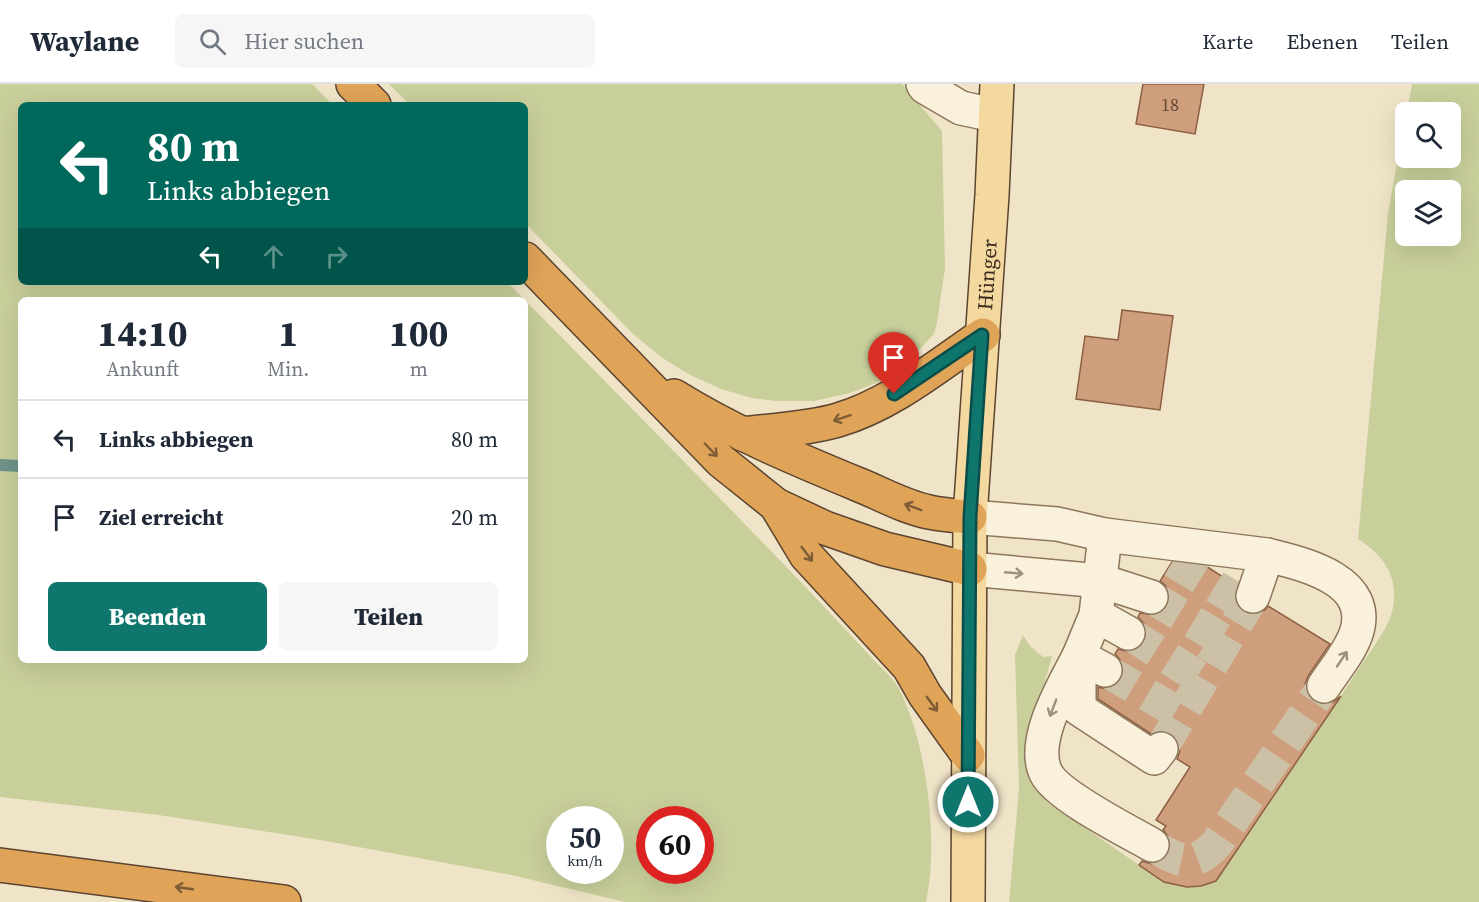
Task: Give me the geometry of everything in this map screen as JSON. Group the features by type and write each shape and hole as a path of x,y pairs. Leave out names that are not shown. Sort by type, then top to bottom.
{"highway":[{"path":"353,84 371,102"},
{"path":"528,262 721,461 776,505 825,528 885,549 970,569"},
{"path":"742,434 837,420 874,406 914,382 982,335"},
{"path":"626,363 703,414 788,455 928,512 970,517"},
{"path":"776,505 806,555 909,667 968,755"},
{"path":"4,865 284,902"}],"main road":[{"name":"Hünger","path":"968,900 970,517 992,195 995,99"}],"street":[{"name":"Hünger","path":"922,84 961,108 995,99"},
{"path":"970,517 1057,524 1111,536 1267,555 1297,562 1327,574 1346,586 1356,603 1358,616 1357,632 1350,647 1324,686"},
{"path":"1111,536 1173,561"},
{"path":"1111,536 1101,580 1092,663 1078,709 1154,758 1161,749"},
{"path":"1253,596 1267,555"},
{"path":"970,569 1101,580 1151,597"},
{"path":"1096,615 1128,633"},
{"path":"1092,663 1052,708 1044,737 1043,758 1046,773 1058,790 1152,846"}],"green space":[{"path":"0,84 312,84 330,102 18,102 18,285 510,285 522,297 18,297 18,663 528,663 528,303 886,672 899,689 909,711 923,764 931,823 930,878 926,902 625,902 549,884 624,884 624,806 546,806 546,883 320,840 158,815 0,797"},
{"path":"389,84 902,84 942,131 945,268 934,334 909,361 874,384 850,393 814,401 776,401 752,398 721,389 690,375 661,357 633,334 528,226 528,102 407,102"},
{"path":"1412,84 1479,84 1479,902 1009,902 1019,789 1015,655 1023,635 1030,646 1043,657 1052,656 1035,719 1031,778 1047,802 1164,882 1196,886 1216,881 1385,628 1394,600 1392,579 1383,561 1358,539 1388,213 1396,168 1461,168 1461,102 1409,102"}],"building":[{"path":"1143,84 1204,84 1195,134 1136,124"},
{"path":"1122,310 1173,316 1160,410 1076,399 1085,336 1118,340"},
{"path":"1172,562 1206,566 1237,586 1235,600 1239,609 1246,613 1257,614 1268,606 1330,644 1308,676 1305,684 1307,694 1313,701 1322,705 1332,703 1341,696 1216,881 1201,886 1187,887 1164,882 1139,865 1142,861 1152,864 1161,861 1169,854 1171,844 1163,830 1166,826 1156,820 1190,767 1177,759 1180,751 1178,741 1172,734 1164,731 1151,734 1098,699 1098,687 1106,689 1114,686 1122,678 1124,669 1115,654 1118,649 1129,652 1138,649 1145,642 1147,632 1138,617 1140,613 1156,615 1163,611 1169,603 1169,592 1160,581"}],"waterway":[{"path":"0,465 18,466"}],"tunnel":[{"path":"1173,561 1247,606"},
{"path":"1161,749 1253,596"},
{"path":"1151,597 1226,642"},
{"path":"1128,633 1203,680"},
{"path":"1105,670 1182,715"},
{"path":"1152,845 1170,856 1186,860 1201,857 1209,851 1217,843 1324,686"}],"route":[{"path":"894,394 982,335 970,517 968,802"}]}
